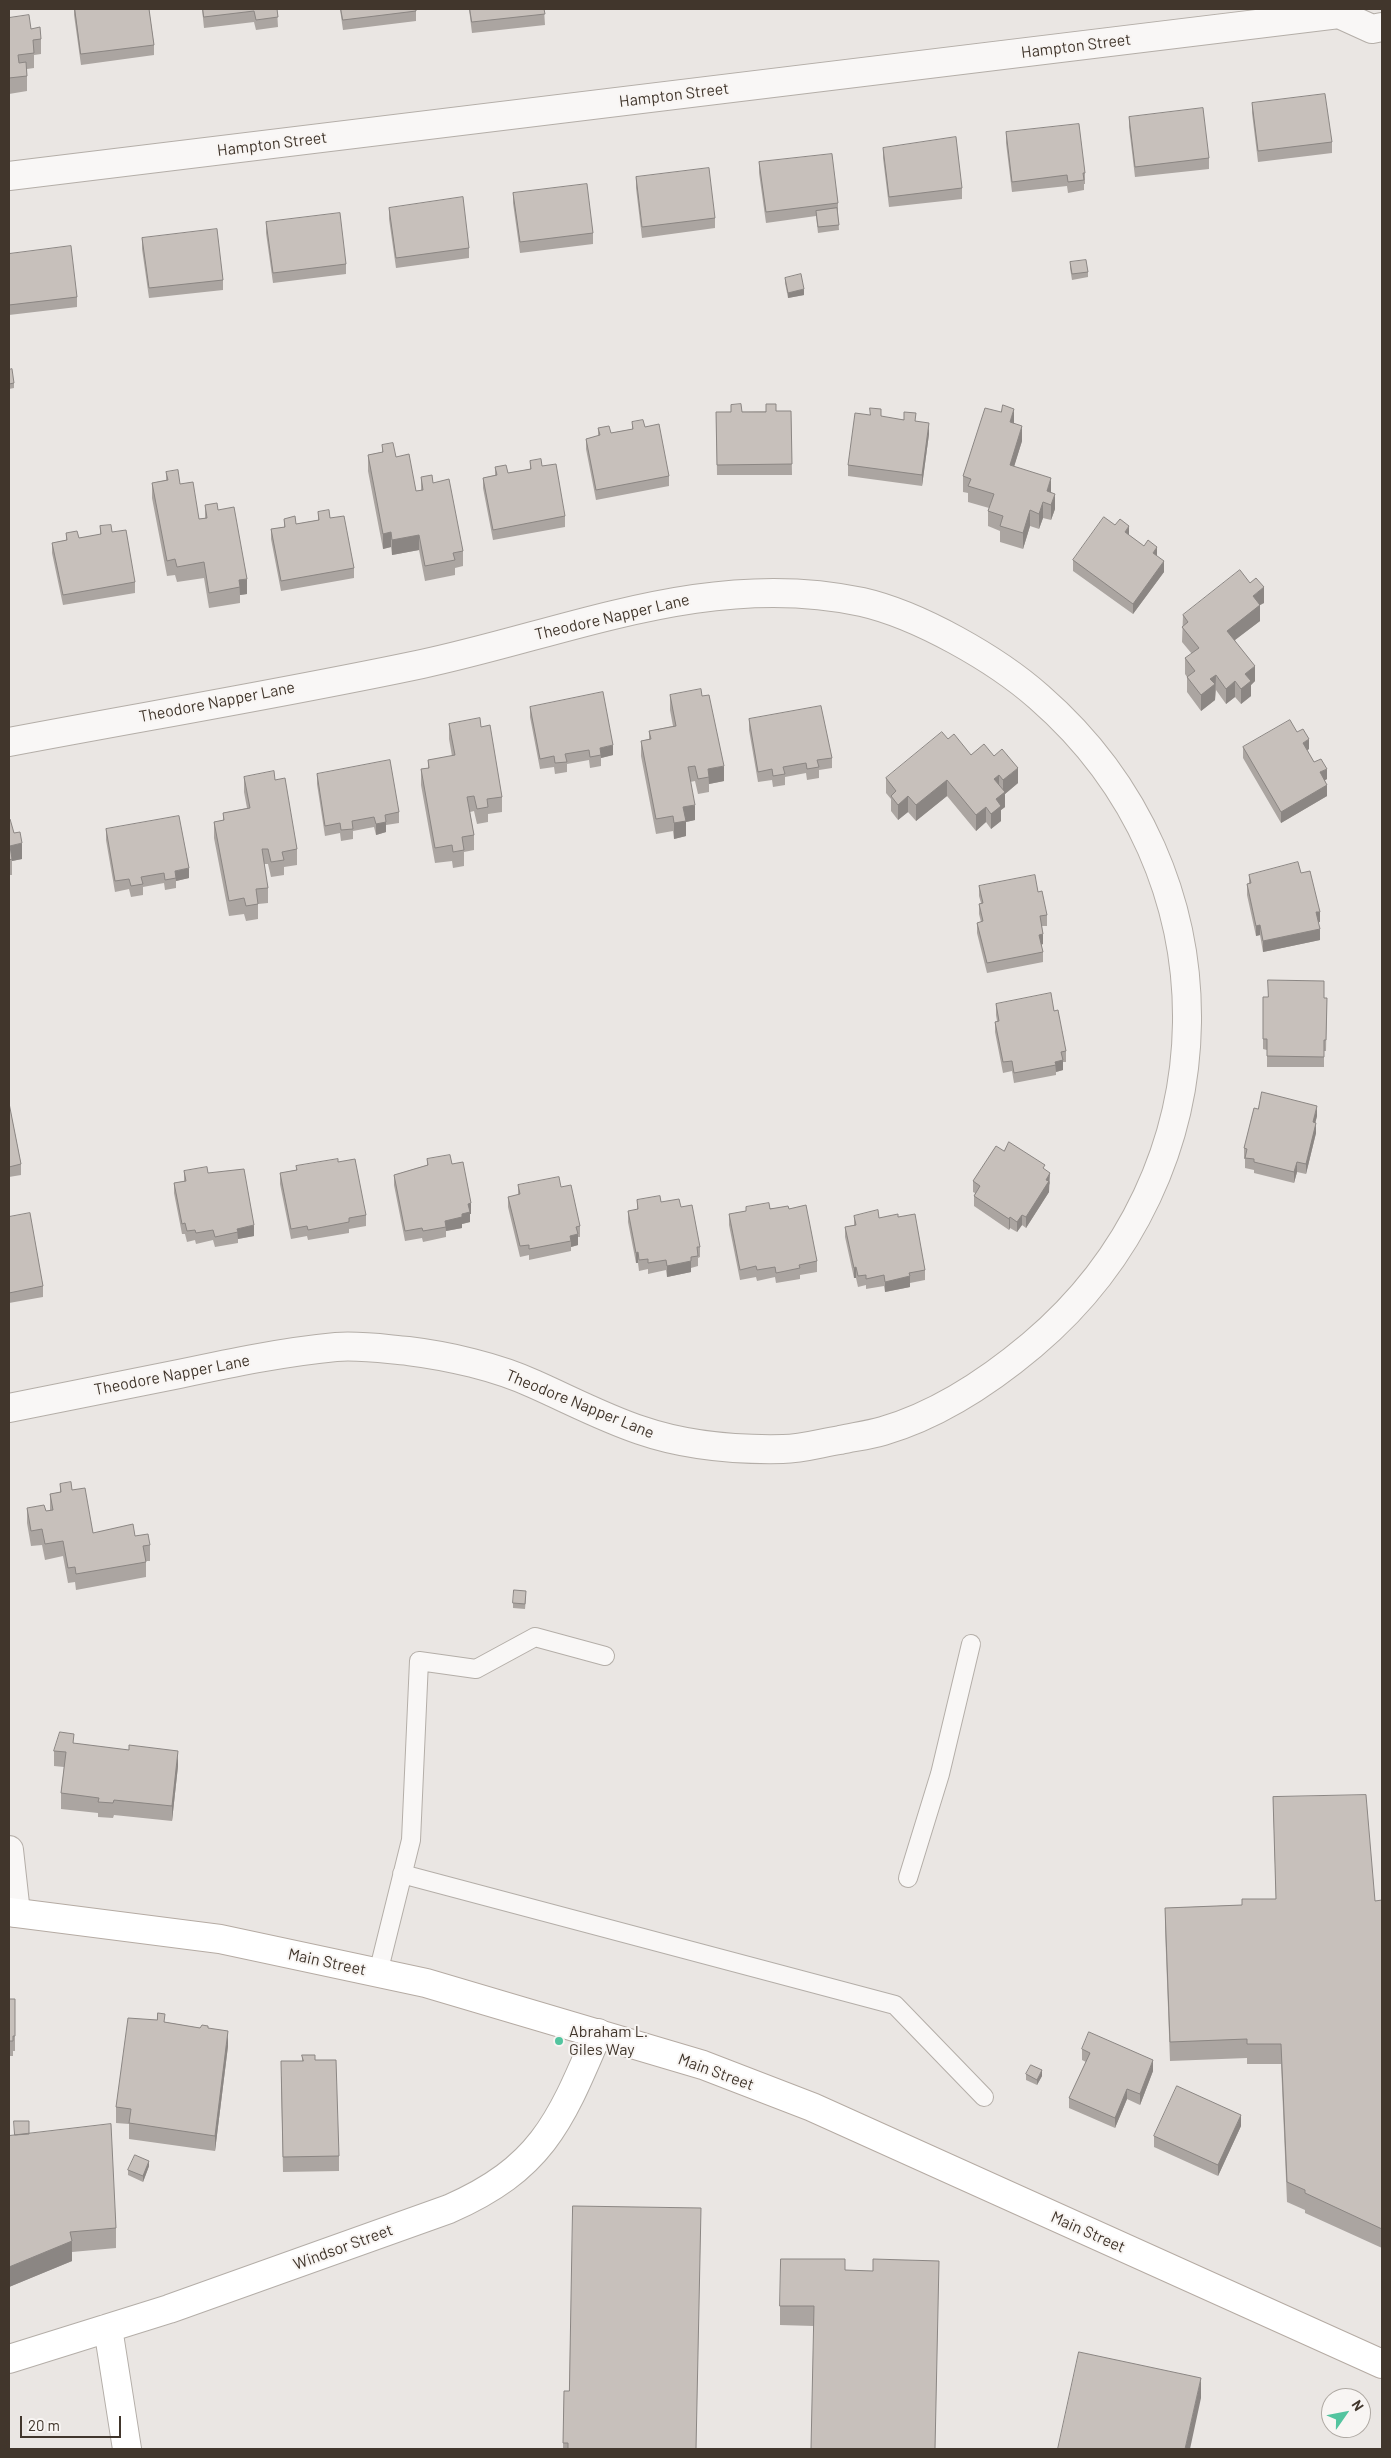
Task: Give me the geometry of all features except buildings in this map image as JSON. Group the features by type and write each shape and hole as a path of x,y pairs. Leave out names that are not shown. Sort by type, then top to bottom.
{"main road":[{"name":"Main Street","path":"13,1912 220,1939 426,1983 703,2065 812,2107 1382,2364"},
{"name":"Windsor Street","path":"9,2359 169,2309 449,2209 500,2183 521,2166 552,2130 563,2112 598,2033"},
{"path":"108,2328 127,2449"}],"street":[{"name":"Hampton Street","path":"9,176 1344,11 1372,29 1382,27"},
{"name":"Theodore Napper Lane","path":"9,742 426,663 657,604 739,592 807,594 868,603 924,625 976,651 1014,675 1077,733 1108,773 1138,822 1161,869 1183,948 1188,1002 1187,1043 1179,1102 1165,1150 1144,1206 1092,1287 1052,1328 995,1376 936,1409 883,1431 789,1450 690,1445 639,1430 581,1407 526,1380 475,1365 417,1352 344,1346 259,1358 9,1408"},
{"path":"9,1850 13,1912"}],"lane":[{"path":"378,1973 411,1840 419,1661 476,1669 535,1637 605,1656"},
{"path":"908,1878 940,1774 971,1644"},
{"path":"402,1874 895,2005 984,2097"}],"place":[{"name":"Abraham L. Giles Way","path":"559,2041"}]}
